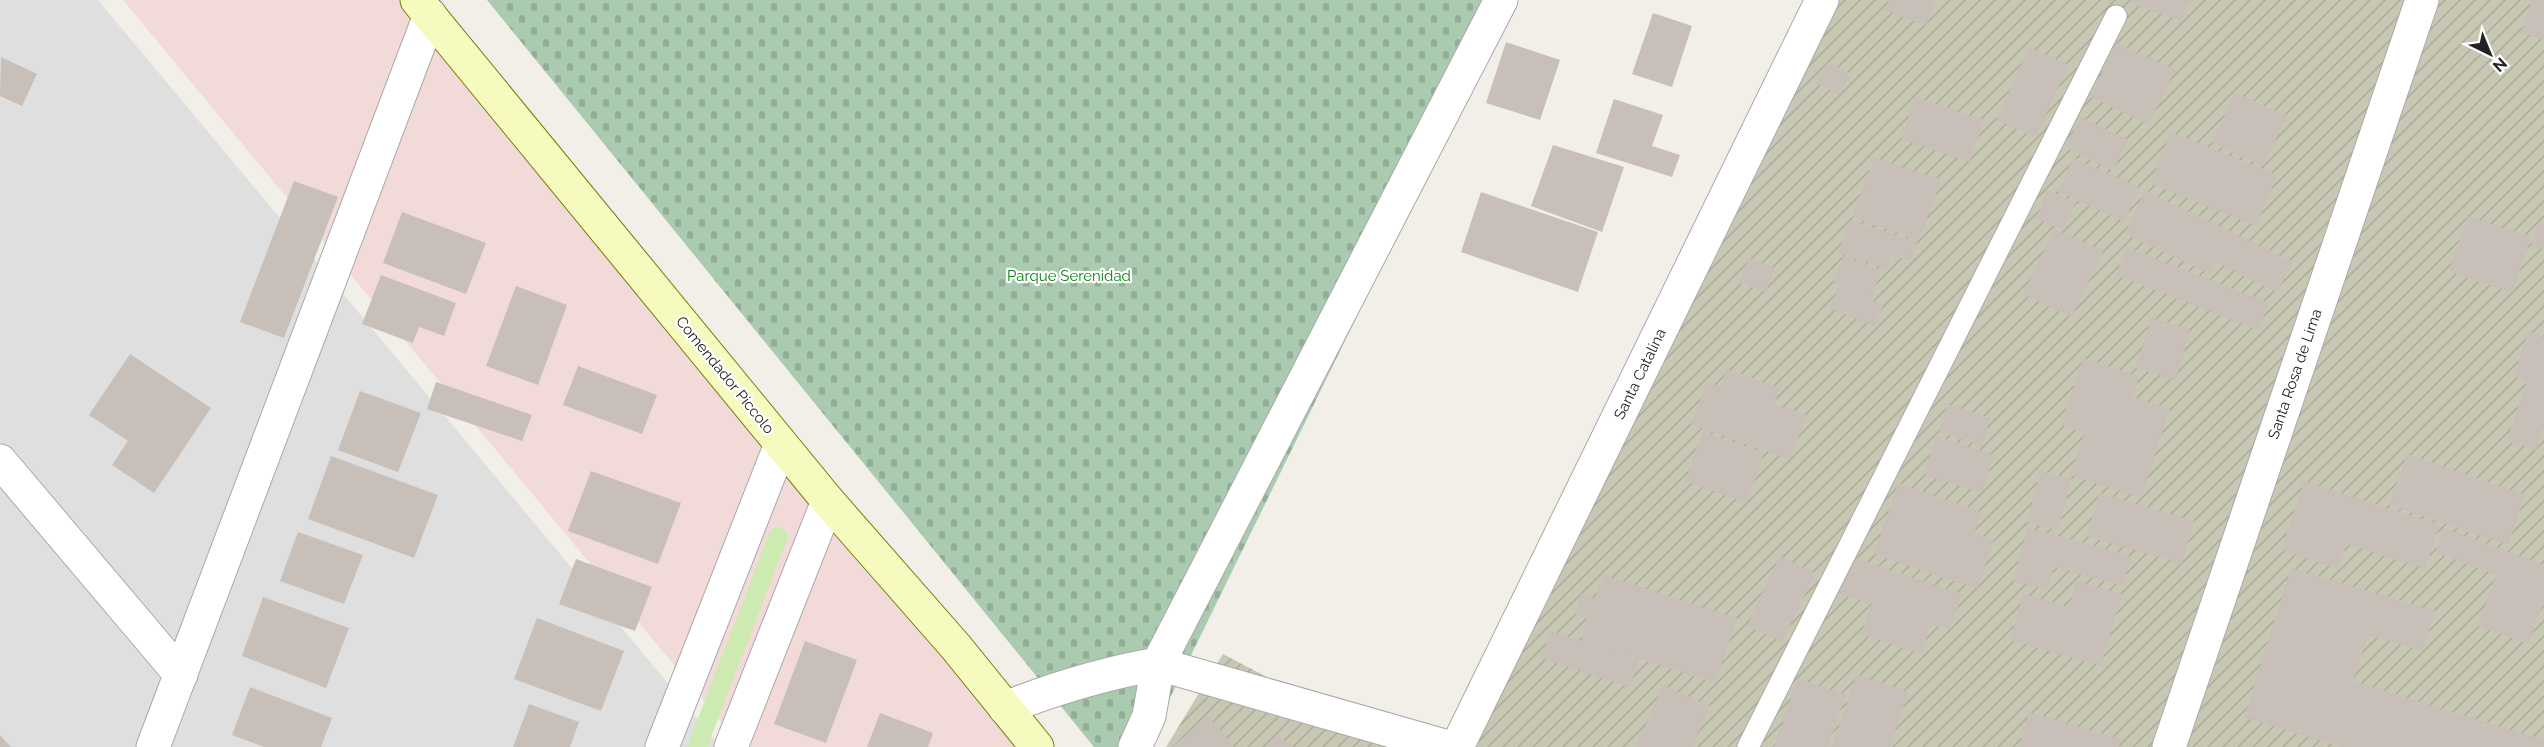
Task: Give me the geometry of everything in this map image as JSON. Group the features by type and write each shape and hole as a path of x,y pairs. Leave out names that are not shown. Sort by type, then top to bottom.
{"street":[{"path":"1135,747 1149,716 1158,664 1501,0"},
{"name":"Santa Catalina","path":"1457,747 1822,0"},
{"name":"Santa Rosa de Lima","path":"2169,747 2422,0"},
{"path":"153,747 423,8"},
{"name":"Comendador Piccolo","path":"423,8 828,501 956,647 1037,747"},
{"path":"662,747 781,444"},
{"path":"0,461 180,675"},
{"path":"731,747 828,501"},
{"path":"1005,708 1054,688 1114,671 1158,664 1448,747"}],"lane":[{"path":"1748,747 2116,16"}],"shaded area":[{"path":"0,0 98,0 721,747 0,747"},
{"path":"123,0 410,0 1023,747 742,747"},
{"path":"1831,0 2544,0 2544,747 1451,747"},
{"path":"1223,654 1400,747 1166,747"}],"green space":[{"name":"Parque Serenidad","path":"487,0 1512,0 1146,747 1094,747"},
{"path":"776,526 786,530 788,537 707,747 687,747 770,531"}],"building":[{"path":"1889,0 1936,0 1926,26 1885,10"},
{"path":"2133,0 2190,0 2182,21 2132,4"},
{"path":"2532,0 2544,0 2544,40 2521,32"},
{"path":"1653,13 1692,26 1672,87 1632,74"},
{"path":"1506,42 1560,60 1540,120 1486,103"},
{"path":"2116,43 2175,70 2149,125 2091,97"},
{"path":"2029,47 2068,65 2036,137 1996,120"},
{"path":"1,57 37,74 22,106 0,96"},
{"path":"1827,62 1851,74 1840,95 1816,83"},
{"path":"2235,93 2287,116 2263,166 2212,143"},
{"path":"1915,97 1984,120 1970,162 1901,139"},
{"path":"1614,99 1663,115 1652,146 1680,155 1672,177 1596,153"},
{"path":"2081,117 2128,140 2113,171 2066,148"},
{"path":"2171,132 2277,175 2256,226 2150,183"},
{"path":"1553,145 1624,167 1602,232 1531,206"},
{"path":"1874,157 1941,180 1919,241 1852,217"},
{"path":"2073,158 2140,188 2124,222 2058,191"},
{"path":"294,181 338,197 284,338 240,322"},
{"path":"2048,190 2076,203 2063,230 2036,218"},
{"path":"2145,190 2293,262 2277,292 2216,262 2210,274 2125,234"},
{"path":"1481,192 1598,232 1578,292 1461,252"},
{"path":"402,212 486,243 466,294 383,263"},
{"path":"2468,216 2531,237 2512,293 2449,271"},
{"path":"1850,220 1917,242 1910,261 1891,256 1887,269 1838,253"},
{"path":"2538,224 2544,226 2544,250 2531,246"},
{"path":"2054,229 2103,251 2072,317 2023,294"},
{"path":"2126,247 2269,303 2258,330 2116,275"},
{"path":"1843,256 1881,270 1870,300 1883,305 1875,326 1830,309 1839,285 1833,283"},
{"path":"1748,258 1775,268 1766,292 1739,283"},
{"path":"381,275 456,303 444,336 419,327 413,343 362,324"},
{"path":"516,286 567,305 538,385 486,366"},
{"path":"2151,318 2190,329 2176,380 2136,368"},
{"path":"2528,332 2544,337 2544,425 2536,450 2507,441 2527,380 2514,376"},
{"path":"130,354 211,408 154,493 112,465 128,441 89,415"},
{"path":"2083,358 2139,376 2133,397 2170,409 2141,498 2070,475 2084,433 2061,425"},
{"path":"578,366 657,395 642,434 563,405"},
{"path":"1727,369 1780,388 1774,404 1807,415 1790,459 1691,425 1707,383 1721,387"},
{"path":"436,382 532,415 522,441 427,409"},
{"path":"360,391 421,413 398,472 338,450"},
{"path":"1947,404 1990,418 1982,446 1939,432"},
{"path":"1703,431 1764,453 1747,503 1685,481"},
{"path":"1936,436 1994,455 1982,493 1924,475"},
{"path":"2407,454 2525,495 2508,545 2389,505"},
{"path":"331,456 438,495 414,558 308,519"},
{"path":"591,471 681,503 658,564 568,531"},
{"path":"2040,471 2072,479 2058,530 2027,523"},
{"path":"2304,481 2440,525 2425,569 2347,544 2338,569 2281,550"},
{"path":"1898,483 1982,512 1974,533 1994,540 1977,589 1874,554"},
{"path":"2099,493 2194,521 2182,564 2087,536"},
{"path":"2028,528 2131,556 2123,586 2054,567 2047,590 2013,581"},
{"path":"2444,528 2544,565 2544,601 2528,644 2478,626 2496,575 2435,552"},
{"path":"298,532 363,555 344,604 280,581"},
{"path":"1846,555 1962,594 1949,630 1931,624 1921,654 1861,634 1872,604 1833,592"},
{"path":"1780,556 1815,573 1782,642 1747,626"},
{"path":"576,559 652,587 635,631 559,604"},
{"path":"2291,568 2435,611 2423,651 2368,635 2353,681 2544,740 2544,747 2341,747 2244,717"},
{"path":"1603,575 1737,618 1715,683 1606,648 1639,660 1630,687 1541,658 1550,631 1581,641 1588,619 1574,614 1581,594 1595,598"},
{"path":"2077,581 2122,594 2101,666 2010,640 2023,594 2069,607"},
{"path":"263,597 349,628 326,688 242,656"},
{"path":"537,618 624,651 601,711 514,679"},
{"path":"805,641 857,660 826,743 774,724"},
{"path":"1857,674 1908,692 1890,747 1832,747"},
{"path":"1798,678 1846,695 1828,747 1774,747"},
{"path":"1663,685 1710,706 1692,747 1636,747"},
{"path":"250,687 332,718 321,747 264,747 232,735"},
{"path":"529,704 579,722 570,747 513,747"},
{"path":"2029,712 2121,739 2119,747 2019,747"},
{"path":"880,713 933,733 928,747 867,747"},
{"path":"1208,716 1234,747 1172,747"},
{"path":"0,735 11,747 0,747"},
{"path":"1276,735 1293,747 1269,747"}]}
